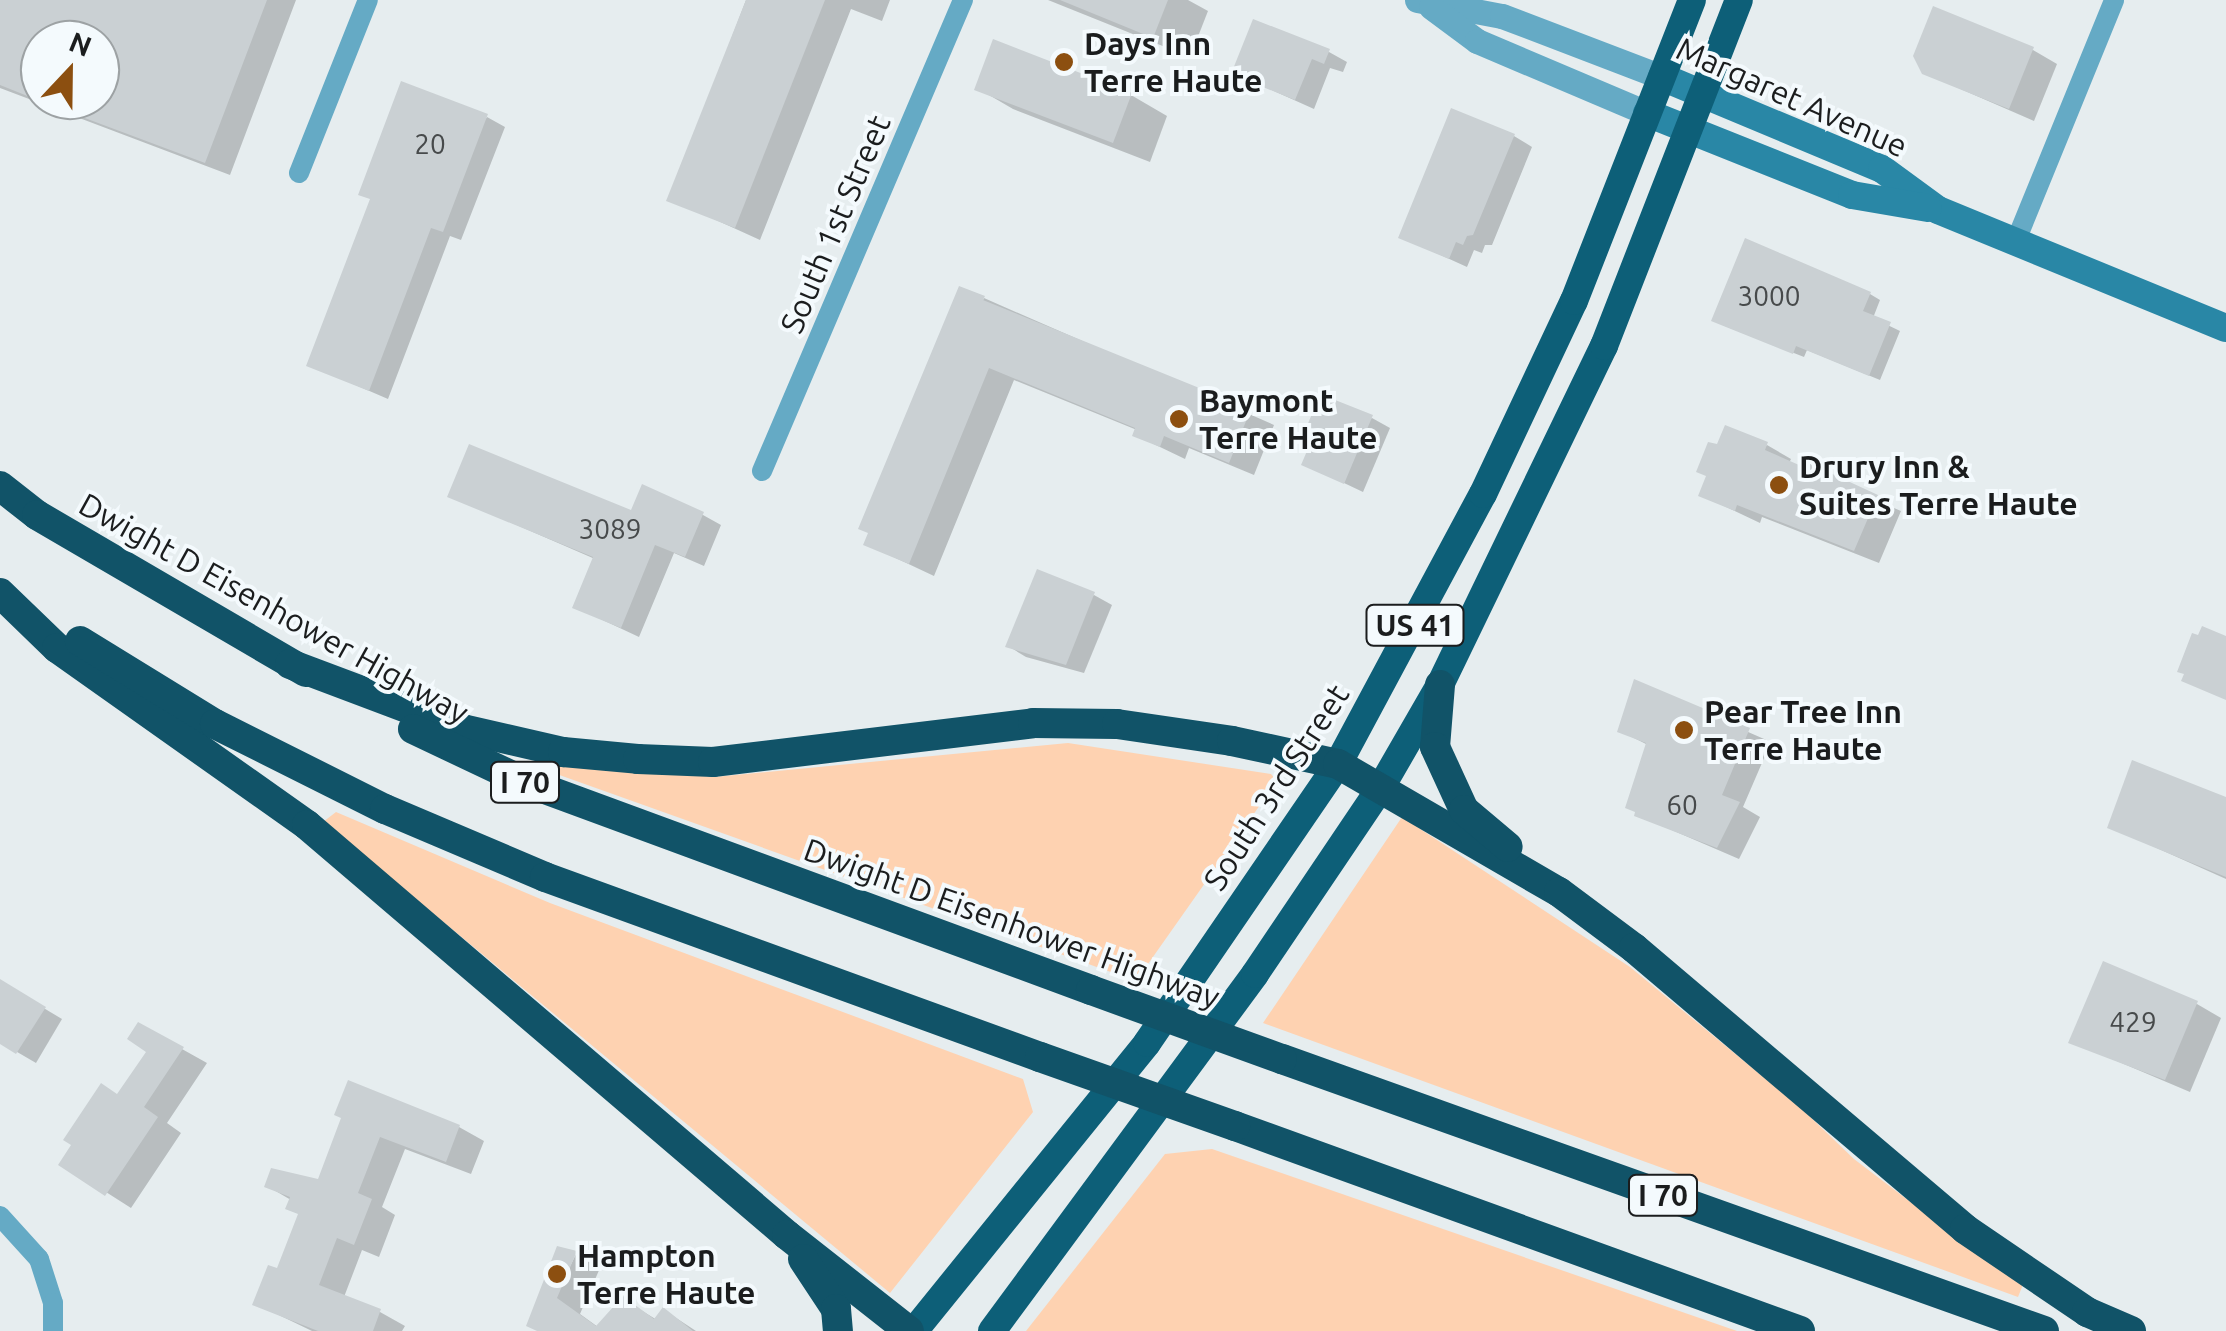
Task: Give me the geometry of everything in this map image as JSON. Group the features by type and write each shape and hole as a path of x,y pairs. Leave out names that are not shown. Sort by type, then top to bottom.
{"highway":[{"name":"South 3rd Street","path":"912,1331 1147,1042 1338,764 1424,611 1574,301 1692,0"},
{"name":"US 41","path":"992,1331 1223,1019 1380,789 1440,685 1604,346 1739,0"},
{"name":"Dwight D Eisenhower Highway","path":"0,486 37,515 290,664 523,782 2044,1331"},
{"path":"0,593 57,648 307,825 787,1235 912,1331"},
{"name":"I 70","path":"0,593 216,724 384,809 545,877 1800,1331"},
{"path":"290,664 463,729 563,752 619,758 713,762 840,750 970,728 1100,724 1232,741 1338,764 1559,892"},
{"path":"1440,685 1435,747 1464,810 1559,892 1634,948 1965,1229 2087,1312 2131,1331"},
{"path":"787,1235 836,1309 838,1331"}],"main road":[{"name":"Margaret Avenue","path":"1662,77 1882,170 1938,210"},
{"name":"Margaret Avenue","path":"1647,113 1852,195 1938,210"},
{"path":"1938,210 2226,328"}],"street":[{"path":"299,172 368,0"},
{"name":"South 1st Street","path":"762,471 963,0"},
{"path":"2014,243 2114,0"},
{"name":"Margaret Avenue","path":"1422,2 1502,16 1662,77"},
{"name":"Margaret Avenue","path":"1422,2 1477,41 1647,113"},
{"path":"0,1216 40,1259 53,1302 53,1331"}],"shaded area":[{"path":"1068,743 1271,774 1277,781 1136,981 537,767 539,760 714,777"},
{"path":"336,812 550,903 1023,1079 1033,1112 890,1293 323,822"},
{"path":"1402,817 1630,967 1802,1109 1854,1159 1997,1268 2024,1282 2018,1297 1263,1023"},
{"path":"1212,1149 1737,1331 1026,1331 1165,1154"}],"building":[{"path":"0,0 267,0 205,163 90,120 120,120 120,20 20,20 20,93 0,85"},
{"path":"746,0 825,0 735,228 666,201"},
{"path":"1060,0 1168,0 1153,38"},
{"path":"1933,6 2034,47 2009,109 1922,74 1913,56"},
{"path":"1253,19 1330,49 1324,64 1312,59 1295,100 1231,74"},
{"path":"993,39 1132,93 1113,143 974,90"},
{"path":"401,81 488,114 443,232 431,228 369,391 306,366 370,199 358,195"},
{"path":"1451,108 1515,134 1473,235 1467,236 1463,245 1456,242 1449,259 1398,238"},
{"path":"1745,238 1871,292 1863,311 1891,322 1869,376 1796,346 1793,354 1711,321"},
{"name":"Baymont Terre Haute","path":"959,286 985,296 983,300 1251,409 1229,463 1164,436 1160,447 1132,436 1135,428 989,368 909,564 863,545 868,533 858,529"},
{"path":"1320,394 1373,415 1344,484 1301,465 1316,430 1307,426"},
{"name":"Drury Inn & Suites Terre Haute","path":"1725,425 1768,442 1765,450 1799,465 1802,460 1878,495 1854,551 1737,505 1735,511 1698,496 1706,476 1696,472 1708,442 1717,444"},
{"path":"469,444 631,510 642,484 704,512 685,557 655,545 621,628 572,608 593,557 447,497"},
{"path":"1037,569 1095,592 1066,665 1005,647"},
{"path":"2202,626 2226,636 2226,700 2181,681 2184,674 2177,672 2192,633 2198,635"},
{"path":"1634,679 1750,728 1722,795 1740,802 1717,848 1634,816 1635,812 1625,808 1646,743 1617,732"},
{"path":"2132,760 2226,797 2226,877 2107,828"},
{"path":"2103,961 2198,1001 2165,1080 2068,1043"},
{"path":"0,979 46,1007 16,1054 0,1044"},
{"path":"138,1022 184,1047 144,1107 158,1117 105,1196 58,1165 71,1145 63,1140 101,1083 117,1094 146,1052 127,1039"},
{"path":"348,1080 460,1125 446,1162 380,1137 358,1193 372,1199 354,1245 337,1238 319,1285 381,1309 373,1331 318,1331 252,1305 268,1265 277,1268 298,1214 285,1209 290,1197 264,1187 271,1168 318,1179 341,1118 334,1115"},
{"name":"Hampton Terre Haute","path":"557,1246 577,1251 557,1298 596,1326 623,1296 654,1319 663,1307 693,1331 537,1331 526,1326"}],"place":[{"name":"Days Inn Terre Haute","path":"1064,62"},
{"name":"Baymont Terre Haute","path":"1179,419"},
{"name":"Drury Inn & Suites Terre Haute","path":"1779,485"},
{"name":"Pear Tree Inn Terre Haute","path":"1684,730"},
{"name":"Hampton Terre Haute","path":"557,1274"}]}
